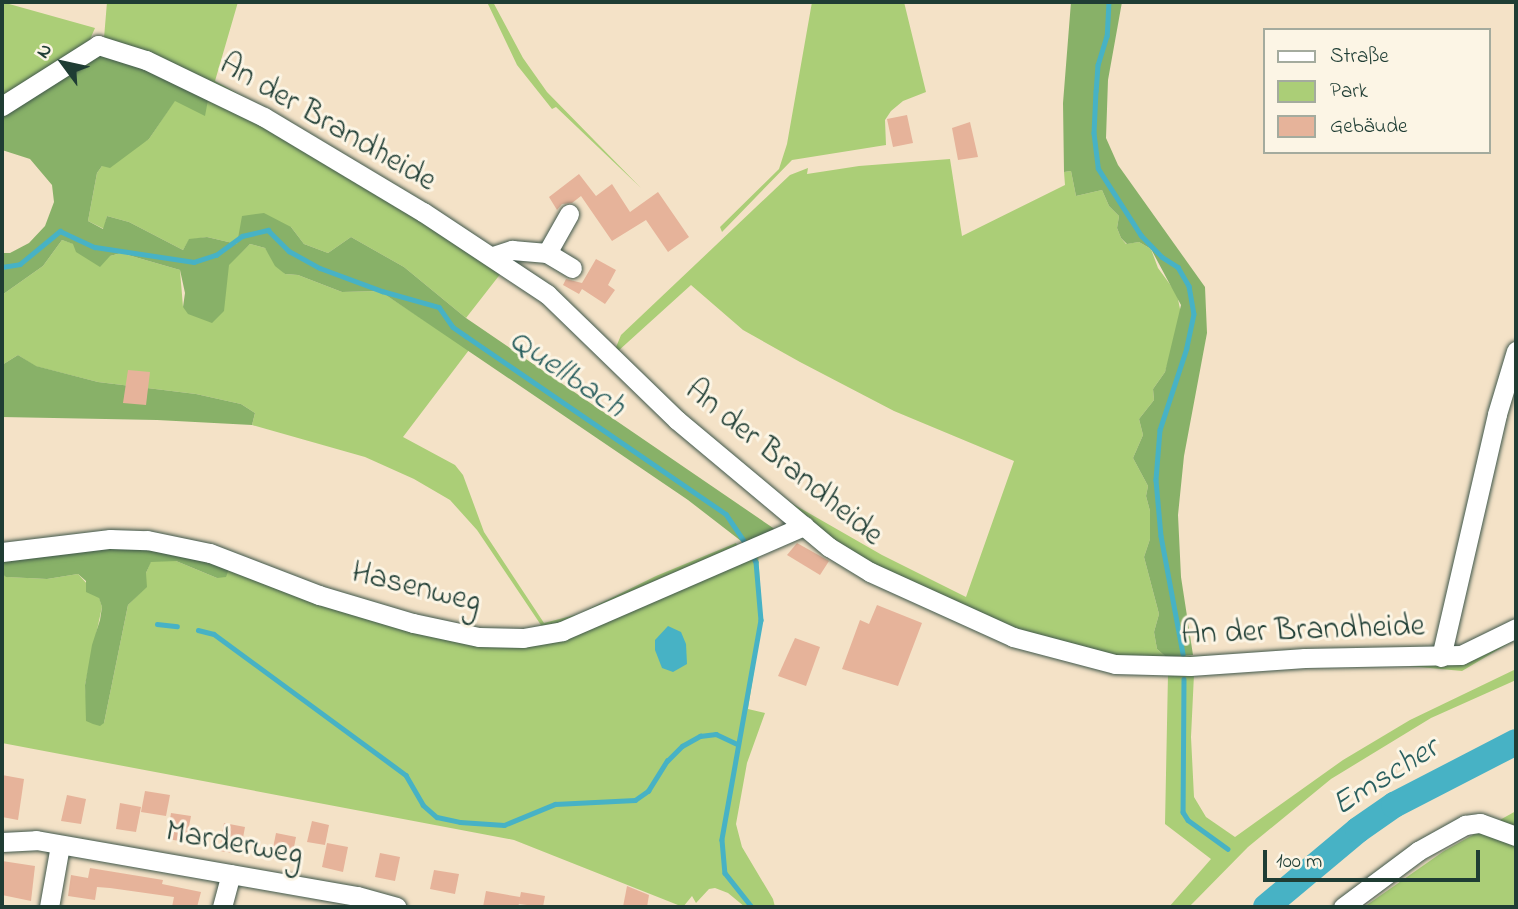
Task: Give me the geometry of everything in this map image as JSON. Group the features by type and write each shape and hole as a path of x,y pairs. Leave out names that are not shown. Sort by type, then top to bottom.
{"street":[{"name":"An der Brandheide","path":"2,106 98,45 146,60 264,117 493,256 569,312 677,420 829,547 870,572 1001,632 1040,646 1115,664 1190,666 1305,658 1441,657 1461,655 1516,628"},
{"path":"547,253 569,214"},
{"path":"493,256 512,250 547,253 572,268"},
{"path":"1441,657 1491,438 1516,351"},
{"name":"Hasenweg","path":"2,552 110,539 148,540 210,553 319,595 402,620 490,638 523,638 562,631 804,526"},
{"path":"1343,907 1418,851 1465,825 1479,823 1516,836"},
{"name":"Marderweg","path":"2,842 36,840 231,874 390,906"},
{"path":"49,907 60,845"},
{"path":"222,907 231,874"}],"green space":[{"path":"2,2 95,28 88,44 4,101"},
{"path":"107,2 238,2 215,81 320,140 104,38"},
{"path":"487,2 493,2 523,58 547,92 641,188 556,107 552,109 517,65"},
{"path":"812,2 904,2 926,92 903,101 891,111 885,120 886,145 792,160 722,232 720,227 779,169 787,144"},
{"path":"1071,2 1122,2 1108,80 1106,138 1118,165 1205,287 1207,333 1184,456 1178,515 1181,577 1193,655 1166,657 1157,649 1154,632 1159,614 1144,557 1150,539 1150,511 1146,496 1148,486 1133,458 1143,435 1139,419 1154,400 1153,389 1165,372 1181,305 1151,249 1139,242 1127,244 1121,238 1117,228 1119,216 1109,206 1102,190 1076,196 1071,171 1064,172 1063,103"},
{"path":"93,54 125,56 209,95 205,116 175,101 149,139 110,168 102,166 97,173 88,221 103,229 107,216 129,222 183,250 189,239 207,237 237,244 242,216 264,213 291,227 304,244 328,253 351,237 404,267 466,318 779,532 754,551 688,500 380,291 342,292 298,275 285,274 275,266 265,248 250,244 229,265 224,311 212,323 188,314 183,307 185,293 180,270 121,253 110,256 100,267 76,252 73,244 62,240 43,266 2,295 2,253 10,253 29,243 45,226 54,202 52,185 30,159 2,150 2,111"},
{"path":"209,95 505,268 466,318 404,267 351,237 328,253 304,244 291,227 237,244 207,237 189,240 183,250 129,222 107,216 104,229 88,221 97,173 102,166 149,139 175,100"},
{"path":"950,159 962,236 1065,185 1064,172 1071,171 1076,196 1102,190 1109,206 1119,216 1117,228 1121,238 1126,244 1139,242 1151,249 1158,268 1177,294 1181,314 1165,372 1153,389 1154,400 1139,419 1143,435 1133,458 1148,486 1146,496 1150,511 1150,539 1144,557 1159,614 1154,632 1157,649 1166,657 1434,649 1425,652 1254,656 1164,664 1084,654 1022,636 889,577 823,536 676,415 614,352 621,335 790,175 808,168 807,174 859,166","holes":["691,285 743,330 894,411 1014,461 966,597 882,555 793,504 748,471 661,399 617,352"]},
{"path":"62,240 110,256 121,253 180,270 183,307 223,311 228,265 250,244 265,248 285,274 298,275 342,292 380,291 469,350 403,437 455,465 463,475 484,532 544,623 579,614 656,576 736,543 741,551 545,631 477,530 450,500 414,479 365,457 252,425 255,413 241,404 196,394 98,382 35,366 18,355 2,365 2,295 43,266"},
{"path":"18,355 36,366 98,382 196,394 241,404 255,413 252,425 2,417 2,365"},
{"path":"143,544 230,566 226,577 217,578 176,561 151,562 146,573 147,587 128,605 104,723 100,726 86,721 85,685 92,645 100,620 102,607 99,598 86,592 86,581 78,574 47,579 6,577 2,574 2,556"},
{"path":"758,552 762,619 748,709 765,713 747,763 736,824 742,847 773,899 775,907 745,907 728,893 715,888 709,889 696,903 692,896 683,907 514,840 2,743 2,574 7,577 47,579 78,574 99,597 102,607 85,685 87,707 104,723 128,605 146,587 146,573 151,561 176,561 217,578 230,566 512,642"},
{"path":"1516,639 1462,671 1409,666 1281,667 1194,674 1191,737 1194,797 1206,817 1235,837 1343,760 1410,720 1516,669 1516,680 1431,718 1331,779 1248,847 1189,907 1169,907 1211,859 1165,824 1168,674 1067,657 1417,662"},
{"path":"1516,811 1516,907 1364,907 1444,851"}],"water":[{"path":"668,626 681,632 686,644 687,664 673,672 662,668 655,650 655,640"}],"building":[{"path":"907,115 913,143 893,147 887,119"},
{"path":"970,122 978,157 958,160 952,128"},
{"path":"579,174 596,196 612,184 630,212 658,192 689,237 668,252 646,220 612,241 581,196 572,203 562,204 557,210 549,197"},
{"path":"596,259 616,270 608,285 615,290 605,304 582,289 579,294 563,285 566,279 582,283"},
{"path":"128,370 150,372 146,405 123,403"},
{"path":"797,543 829,561 820,575 787,555"},
{"path":"877,605 922,623 898,686 842,669 860,620 869,624"},
{"path":"795,638 820,647 806,686 778,676"},
{"path":"2,775 24,779 18,820 2,817"},
{"path":"145,791 170,795 166,816 141,812"},
{"path":"67,795 86,799 81,824 61,821"},
{"path":"120,803 141,807 136,832 116,829"},
{"path":"171,813 191,816 186,842 167,839"},
{"path":"312,821 329,825 325,845 307,842"},
{"path":"224,823 245,827 240,854 219,851"},
{"path":"276,833 296,837 291,862 271,858"},
{"path":"327,843 348,847 343,872 322,867"},
{"path":"380,853 400,857 395,881 375,877"},
{"path":"2,861 35,866 31,901 2,895"},
{"path":"90,868 163,880 162,884 201,892 197,907 172,907 174,897 110,888 97,887 95,900 68,896 71,875 88,878"},
{"path":"434,870 459,874 455,894 430,889"},
{"path":"627,886 649,895 647,907 623,907"},
{"path":"486,891 520,897 521,892 545,896 543,907 519,904 520,900 518,907 483,907"}],"waterway":[{"path":"1109,2 1107,36 1098,65 1096,91 1094,133 1098,168 1141,235 1162,257 1178,267 1189,286 1194,314 1187,348 1160,430 1156,480 1161,536 1183,654"},
{"name":"Quellbach","path":"2,267 20,264 60,231 95,247 194,262 216,255 242,236 268,230 289,251 320,268 382,291 439,307 453,327 726,514 747,545"},
{"name":"Quellbach","path":"751,553 756,562 761,620 722,840 725,873 752,907"},
{"path":"157,624 177,626"},
{"path":"198,630 214,634 406,775 423,805 437,817 460,822 504,825 555,804 635,800 648,791 667,761 682,746 700,736 716,734 737,744"},
{"path":"1184,679 1183,812 1188,820 1228,849"},
{"name":"Emscher","path":"1266,907 1358,830 1394,805 1516,742"}]}
